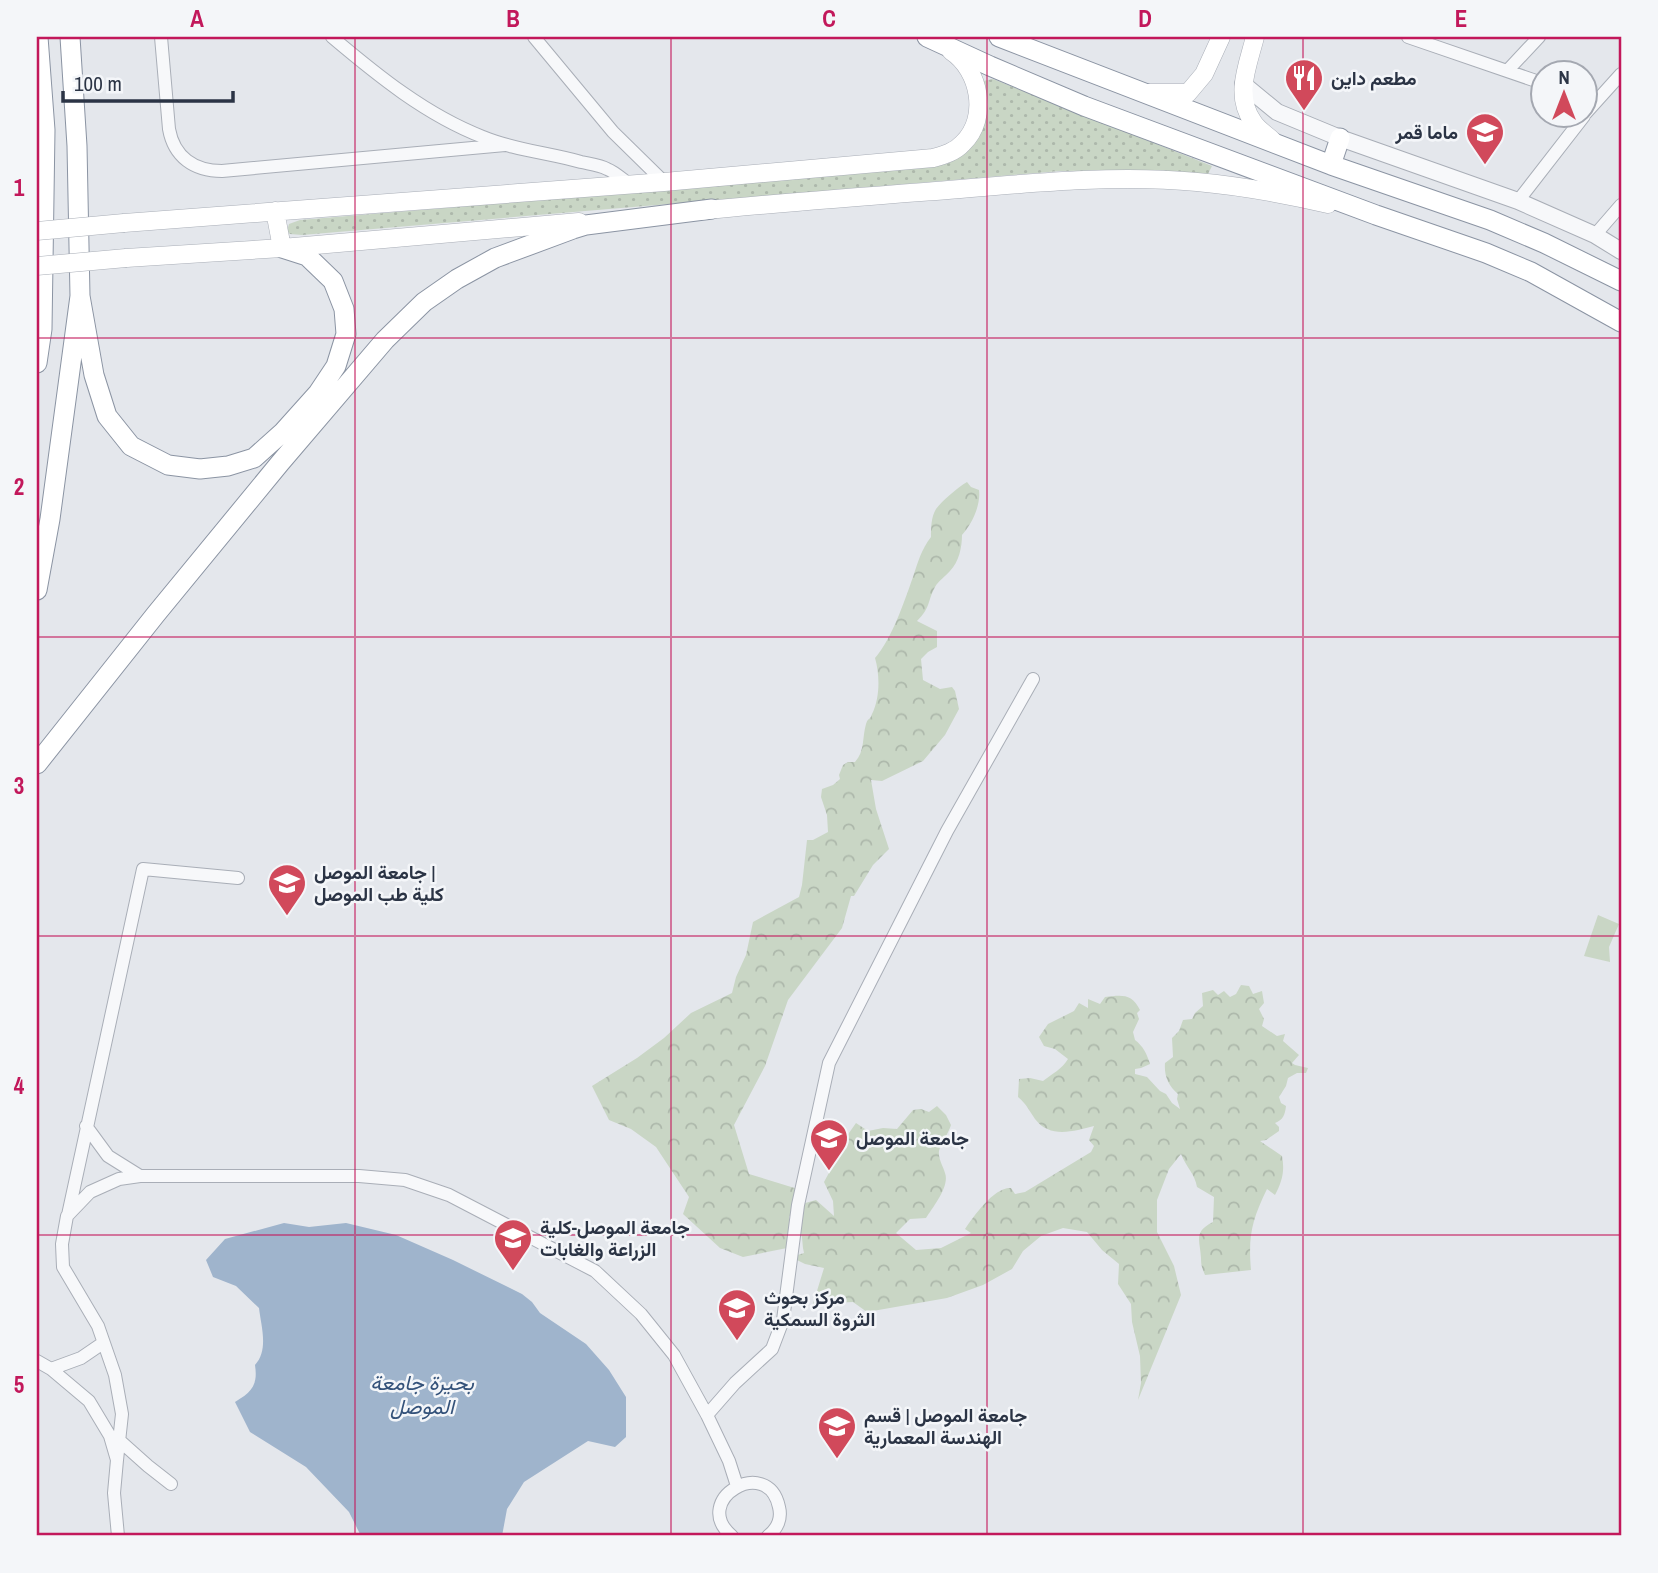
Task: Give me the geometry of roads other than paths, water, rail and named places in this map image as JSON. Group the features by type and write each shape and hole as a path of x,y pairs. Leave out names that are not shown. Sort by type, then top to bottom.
{"highway":[{"path":"37,37 45,130 42,329 37,363"},
{"path":"70,37 80,296 94,375 107,416 131,446 168,466 200,469 228,466 254,457 318,393 336,366 346,334 344,309 333,281 307,256 282,248"},
{"path":"927,37 1084,106 1486,253 1531,272 1621,322"},
{"path":"999,37 1331,165 1490,220 1621,281"},
{"path":"1331,165 1340,138"},
{"path":"37,764 138,635 280,463 385,340 424,302 457,279 495,258 573,229 586,225 712,209"},
{"path":"1531,272 1544,243"},
{"path":"37,590 50,519 80,296"}],"main road":[{"path":"37,231 933,158 962,145 972,132 977,120 977,90 967,65 957,55 927,37"},
{"path":"1144,93 1188,93 1204,74 1221,37"},
{"path":"1255,37 1243,84 1243,102 1253,124 1279,145"},
{"path":"37,266 533,227 831,198 1055,182 1197,182 1295,197 1377,215"},
{"path":"275,211 282,248"}],"street":[{"path":"161,37 171,140 182,158 200,169 222,171 505,145"},
{"path":"331,37 373,71 462,128 505,145 608,169 629,184"},
{"path":"534,37 613,132 664,182"},
{"path":"1408,37 1528,78"},
{"path":"1508,70 1539,37"},
{"path":"1598,93 1621,74"},
{"path":"1243,84 1276,113 1518,201 1595,235 1621,251"},
{"path":"1518,201 1572,130"},
{"path":"1595,235 1621,205"},
{"path":"707,1415 735,1382 772,1349 783,1320 797,1213 830,1063 947,831 1033,679"},
{"path":"118,1536 114,1493 122,1414 115,1375 98,1326 63,1267 62,1244 143,869 238,878"},
{"path":"86,1126 108,1156 140,1176"},
{"path":"68,1216 90,1192 119,1179 140,1176 359,1176 405,1180 449,1195 595,1271 641,1314 674,1355 707,1415 729,1461 737,1486"},
{"path":"51,1369 80,1358 103,1343"},
{"path":"37,1361 51,1369 89,1401 110,1436 117,1460"},
{"path":"120,1441 171,1484"},
{"path":"732,1536 723,1525 721,1507 730,1491 747,1483 757,1483 766,1488 774,1494 779,1503 778,1523 768,1536"}],"water":[{"name":"بحيرة جامعة الموصل","path":"284,1223 309,1227 346,1223 396,1235 522,1294 540,1313 586,1344 609,1370 626,1397 626,1437 615,1447 588,1441 524,1482 507,1509 502,1536 361,1536 349,1512 306,1467 250,1432 235,1402 250,1391 256,1378 255,1365 263,1345 259,1308 236,1286 213,1277 206,1260 225,1239"}],"place":[{"name":"مطعم داين","path":"1304,112"},
{"name":"ماما قمر","path":"1485,166"},
{"name":"جامعة الموصل | كلية طب الموصل","path":"287,917"},
{"name":"جامعة الموصل","path":"829,1172"},
{"name":"جامعة الموصل-كلية الزراعة والغابات","path":"513,1272"},
{"name":"مركز بحوث الثروة السمكية","path":"737,1342"},
{"name":"جامعة الموصل | قسم الهندسة المعمارية","path":"837,1460"}]}
